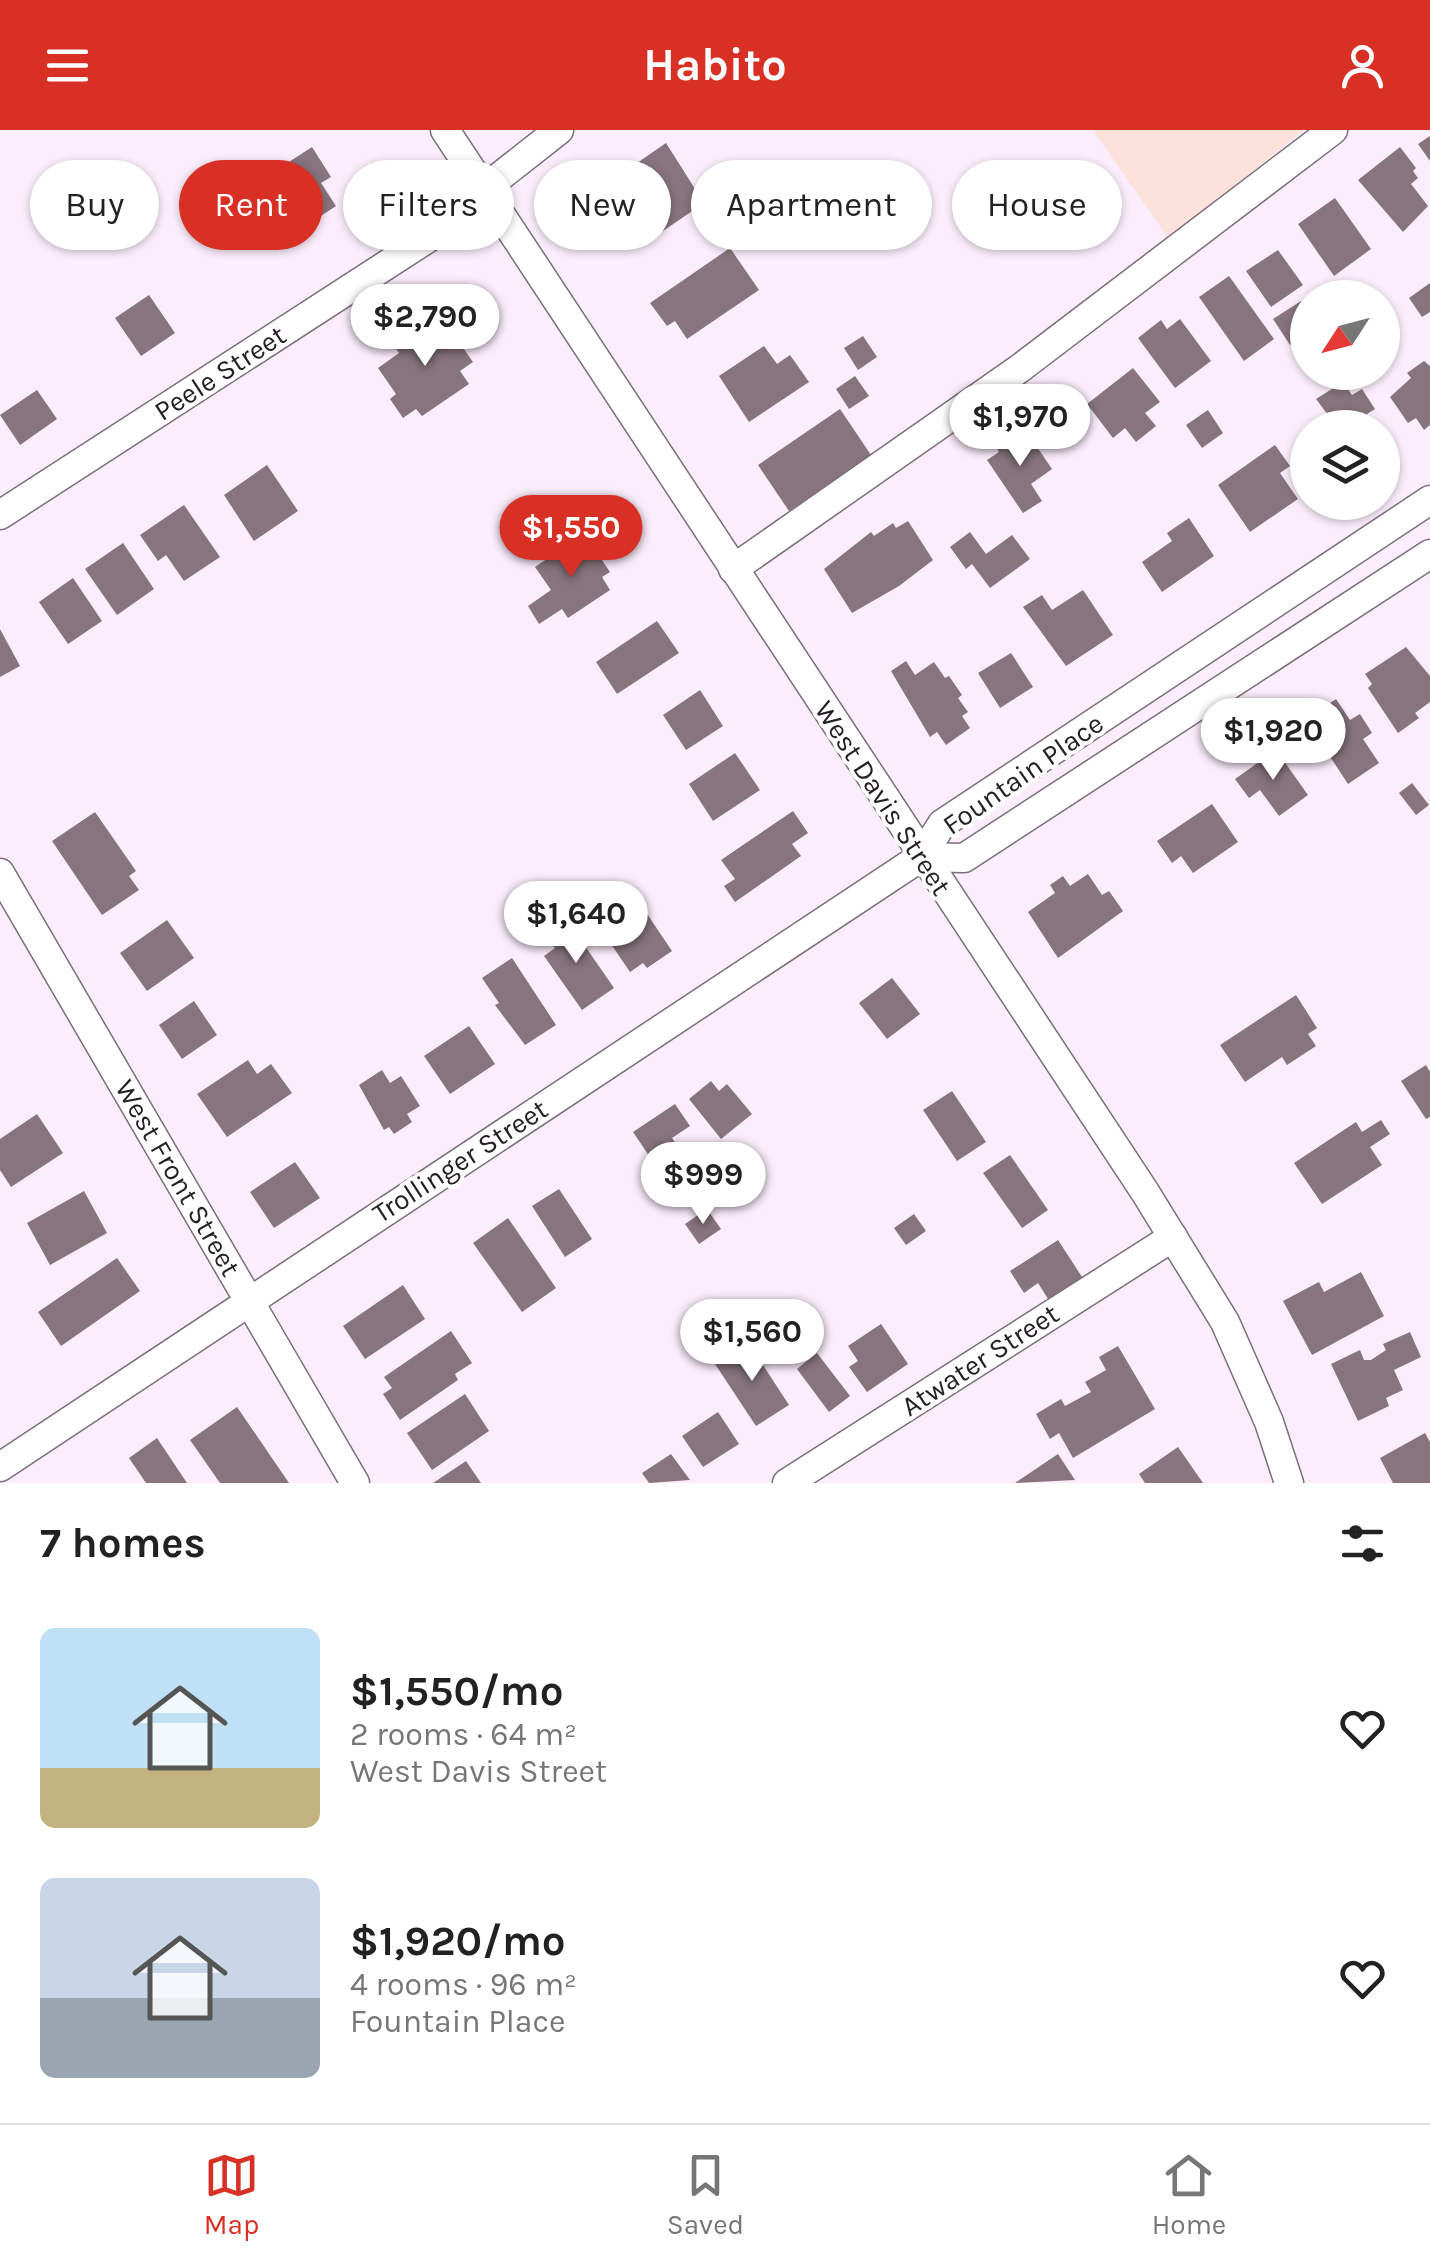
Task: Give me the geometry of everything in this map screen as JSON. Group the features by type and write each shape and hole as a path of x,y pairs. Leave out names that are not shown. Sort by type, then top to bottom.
{"street":[{"name":"West Davis Street","path":"445,130 465,160"},
{"name":"Peele Street","path":"514,170 559,130"},
{"path":"733,569 1019,369 1333,130"},
{"name":"West Davis Street","path":"514,235 1172,1237 1232,1337 1269,1422 1289,1483"},
{"name":"Peele Street","path":"0,515 402,250"},
{"name":"Fountain Place","path":"1430,500 942,824 922,857 964,858 1430,554"},
{"name":"Trollinger Street","path":"0,1466 922,857"},
{"name":"West Front Street","path":"0,873 356,1483"},
{"name":"Atwater Street","path":"787,1483 1172,1237"}],"shaded area":[{"path":"1093,130 1304,130 1169,239 1122,172 1122,160 1114,160"}],"building":[{"path":"1430,136 1430,161 1418,144"},
{"path":"666,143 691,182 691,212 671,226 671,160 641,160"},
{"path":"312,147 320,160 292,160"},
{"path":"1400,147 1416,168 1413,171 1418,178 1411,184 1428,206 1403,232 1358,180"},
{"path":"323,164 331,177 323,182"},
{"path":"323,186 336,206 323,215"},
{"path":"1335,198 1371,249 1334,276 1298,224"},
{"path":"727,250 731,250 759,290 687,339 675,321 667,326 650,303"},
{"path":"1278,250 1299,280 1290,280 1290,294 1271,307 1246,271"},
{"path":"1229,276 1274,339 1244,361 1199,297"},
{"path":"1430,283 1430,312 1422,317 1409,298"},
{"path":"149,295 175,333 141,356 115,318"},
{"path":"1290,308 1290,345 1273,319"},
{"path":"432,315 450,341 456,338 473,362 460,371 469,384 422,416 416,409 403,418 390,399 396,394 378,368 399,353 392,343"},
{"path":"1180,319 1211,361 1175,388 1138,338 1161,320 1167,329"},
{"path":"863,336 877,357 858,370 844,348"},
{"path":"764,346 777,364 790,355 809,382 749,422 719,376"},
{"path":"1424,361 1430,366 1430,425 1424,430 1416,418 1408,423 1390,397 1411,378 1407,373"},
{"path":"1133,368 1160,402 1145,413 1156,426 1136,442 1125,428 1113,438 1087,404"},
{"path":"855,376 869,396 849,409 836,389"},
{"path":"37,390 57,419 20,445 0,415"},
{"path":"1330,390 1349,390 1352,395 1363,390 1375,409 1324,410 1316,399"},
{"path":"840,409 871,455 789,511 758,465"},
{"path":"1208,410 1223,433 1202,448 1186,425"},
{"path":"1013,432 1017,439 1027,432 1052,469 1031,484 1042,501 1023,513 987,460 999,452 995,445"},
{"path":"1275,445 1290,466 1280,473 1290,487 1290,504 1250,532 1218,485"},
{"path":"267,465 298,511 254,541 224,495"},
{"path":"184,505 220,557 184,581 166,555 158,561 140,535"},
{"path":"1189,518 1214,556 1162,592 1142,562 1172,541 1167,533"},
{"path":"908,521 933,560 899,586 852,613 824,569 871,532 874,536 893,523 896,528"},
{"path":"970,532 986,554 1012,535 1030,559 990,588 972,564 966,569 950,547"},
{"path":"584,534 610,572 602,577 610,590 568,618 562,609 539,624 528,606 551,590 535,567"},
{"path":"123,543 154,589 117,615 85,569"},
{"path":"73,578 102,621 68,644 39,602"},
{"path":"1083,590 1113,635 1066,666 1023,607 1042,595 1052,610"},
{"path":"657,621 679,653 617,694 596,662"},
{"path":"0,629 20,666 0,677"},
{"path":"1406,647 1430,676 1430,702 1415,713 1419,718 1398,733 1368,688 1372,684 1365,674"},
{"path":"1011,653 1033,687 1000,708 978,673"},
{"path":"906,661 915,675 934,662 962,695 958,698 968,712 962,716 970,728 946,745 937,732 930,737 891,671"},
{"path":"700,690 723,726 686,750 663,715"},
{"path":"1336,699 1350,720 1360,714 1372,733 1363,739 1379,763 1348,784 1327,752 1320,757 1298,725"},
{"path":"1276,750 1308,795 1279,816 1260,790 1249,798 1235,779"},
{"path":"735,753 760,790 713,821 689,784"},
{"path":"1412,783 1429,805 1416,815 1399,793"},
{"path":"1212,804 1238,842 1193,873 1181,856 1172,863 1157,841"},
{"path":"793,811 808,833 792,844 801,856 735,902 724,886 735,879 721,860"},
{"path":"95,812 136,871 129,876 139,890 102,915 52,841"},
{"path":"1088,874 1102,895 1109,891 1123,911 1058,958 1028,912 1055,893 1050,885 1063,876 1070,886"},
{"path":"631,890 672,951 647,968 643,963 630,972 592,916"},
{"path":"167,920 194,958 147,991 120,953"},
{"path":"567,920 614,988 582,1010 544,956 555,948 546,934"},
{"path":"512,958 556,1025 525,1045 495,1005 499,1003 482,978"},
{"path":"892,978 920,1014 887,1039 859,1003"},
{"path":"1296,995 1317,1028 1308,1034 1316,1046 1287,1065 1282,1057 1245,1082 1220,1045"},
{"path":"194,1001 217,1035 182,1059 159,1025"},
{"path":"469,1026 495,1064 450,1094 424,1056"},
{"path":"248,1060 257,1074 271,1064 292,1093 227,1137 197,1094"},
{"path":"1426,1065 1430,1072 1430,1117 1426,1119 1401,1081"},
{"path":"382,1070 390,1083 401,1076 420,1106 407,1114 412,1122 394,1134 389,1127 384,1130 359,1085"},
{"path":"711,1081 719,1091 727,1084 752,1114 721,1139 689,1099"},
{"path":"952,1091 986,1142 957,1161 923,1110"},
{"path":"675,1104 690,1126 672,1138 686,1159 662,1175 633,1132"},
{"path":"37,1114 63,1153 11,1187 0,1170 0,1139"},
{"path":"1381,1120 1390,1134 1370,1147 1382,1165 1322,1204 1294,1163 1356,1122 1362,1132"},
{"path":"1010,1155 1048,1210 1022,1228 983,1173"},
{"path":"295,1162 320,1198 274,1228 250,1192"},
{"path":"559,1189 592,1239 565,1257 532,1206"},
{"path":"84,1191 107,1233 50,1265 27,1223"},
{"path":"707,1209 721,1229 699,1244 685,1224"},
{"path":"914,1214 926,1231 906,1245 894,1228"},
{"path":"508,1218 556,1288 522,1312 473,1243"},
{"path":"1058,1240 1084,1280 1050,1302 1038,1283 1024,1293 1010,1271"},
{"path":"117,1258 140,1291 61,1346 38,1312"},
{"path":"1361,1272 1384,1316 1312,1355 1283,1301 1319,1282 1324,1292"},
{"path":"403,1285 425,1319 365,1359 343,1326"},
{"path":"881,1324 908,1364 867,1392 849,1367 858,1361 848,1346"},
{"path":"451,1331 472,1363 455,1374 458,1380 400,1420 383,1394 392,1388 384,1377"},
{"path":"1410,1332 1421,1357 1394,1370 1403,1390 1386,1398 1389,1406 1358,1421 1331,1364 1360,1350 1364,1360 1371,1360 1386,1350 1383,1344"},
{"path":"748,1342 789,1405 756,1426 715,1364"},
{"path":"1118,1346 1155,1409 1073,1458 1059,1433 1050,1439 1036,1414 1061,1399 1065,1406 1091,1392 1085,1382 1106,1370 1099,1357"},
{"path":"817,1353 850,1396 829,1412 797,1369"},
{"path":"465,1394 489,1431 432,1470 407,1433"},
{"path":"237,1407 289,1483 220,1483 190,1440"},
{"path":"718,1412 739,1444 703,1467 682,1436"},
{"path":"1425,1433 1430,1442 1430,1483 1393,1483 1380,1458"},
{"path":"157,1438 187,1483 146,1483 129,1458"},
{"path":"1178,1447 1203,1483 1145,1483 1139,1474"},
{"path":"671,1454 690,1480 649,1483 642,1473"},
{"path":"1058,1454 1075,1480 1015,1483"},
{"path":"466,1461 481,1483 433,1483"}]}
